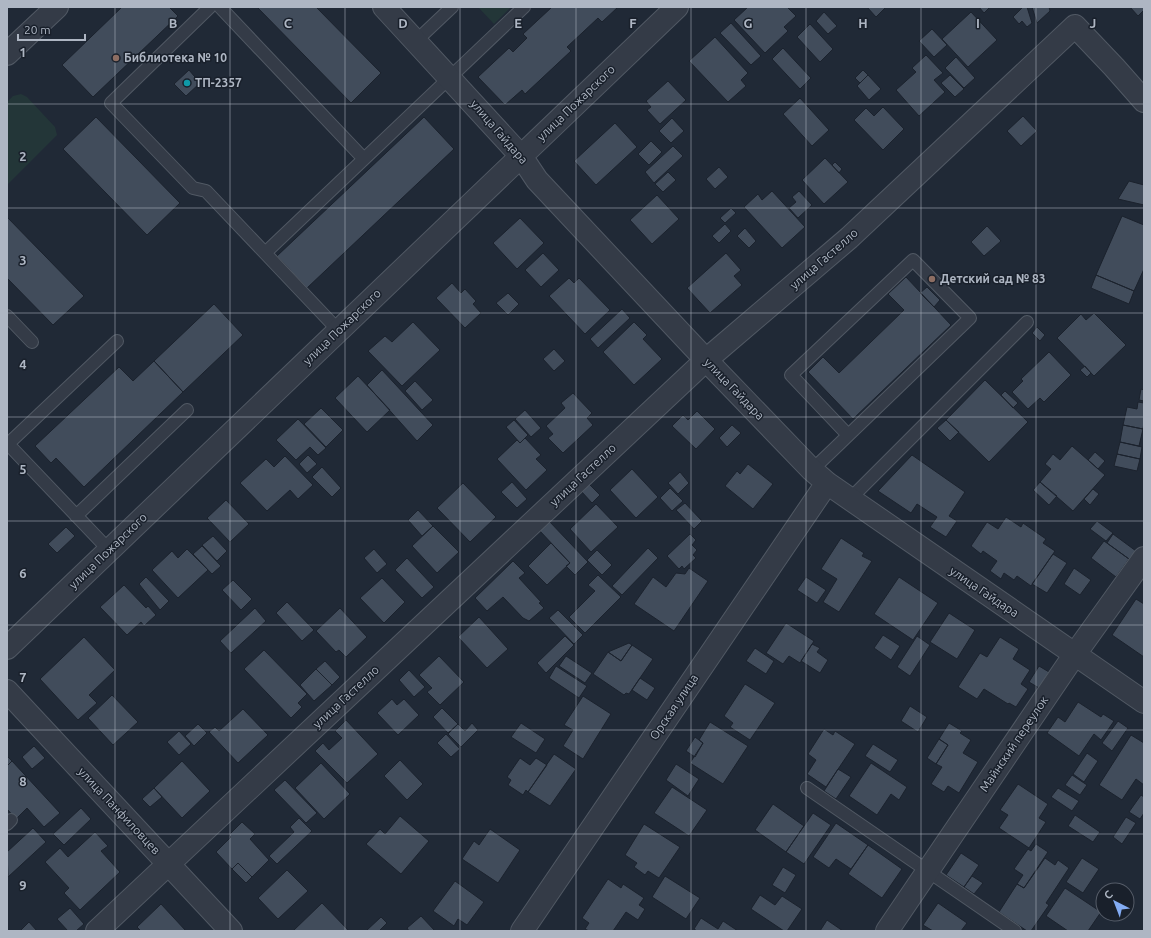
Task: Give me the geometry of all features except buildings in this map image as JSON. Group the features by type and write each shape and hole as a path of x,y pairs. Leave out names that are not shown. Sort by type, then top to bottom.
{"street":[{"path":"10,45 57,7"},
{"name":"улица Гайдара","path":"384,7 521,156 537,180 706,360 819,477 849,500 1144,702"},
{"name":"улица Пожарского","path":"7,648 677,7"},
{"name":"улица Гастелло","path":"97,931 706,360 849,238 1075,26 1144,101"},
{"name":"Орская улица","path":"522,931 819,477"},
{"name":"Майнский переулок","path":"887,931 1075,654 1144,558"},
{"name":"улица Панфиловцев","path":"7,691 231,931"}],"lane":[{"path":"210,7 111,103 193,188 206,191 339,331"},
{"path":"220,7 364,159"},
{"path":"416,41 452,7"},
{"path":"265,253 524,7"},
{"path":"819,477 848,435 970,318 913,260 792,375 848,435"},
{"path":"7,316 32,342"},
{"path":"849,500 1027,322"},
{"path":"109,550 8,444 117,341"},
{"path":"76,516 187,410"},
{"path":"807,788 1015,931"}],"shaded area":[{"path":"478,7 511,7 494,24"},
{"path":"21,94 27,97 55,127 57,135 7,185 7,102 13,96"}],"place":[{"name":"Библиотека № 10","path":"116,58"},
{"name":"ТП-2357","path":"187,83"},
{"name":"Детский сад № 83","path":"932,279"}]}
